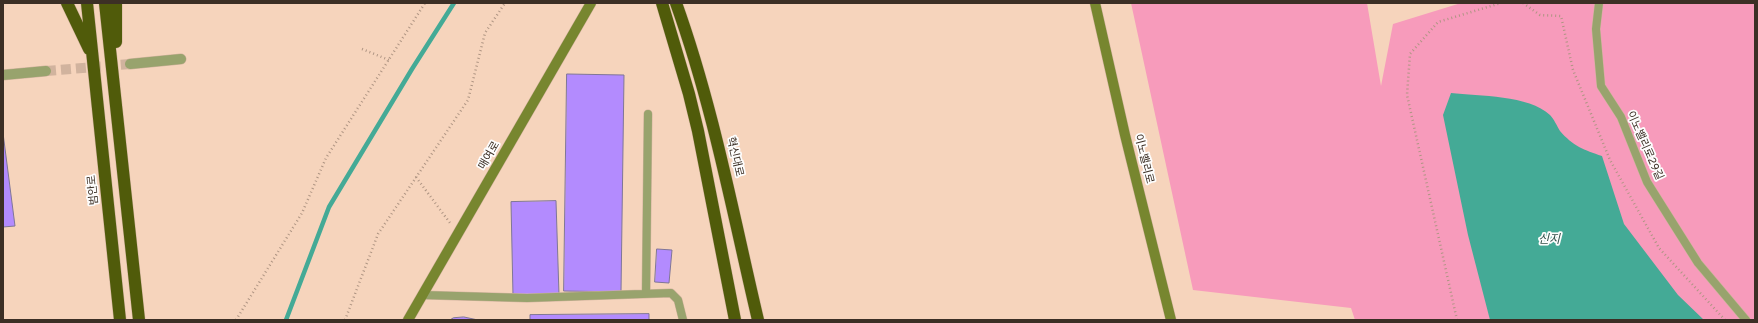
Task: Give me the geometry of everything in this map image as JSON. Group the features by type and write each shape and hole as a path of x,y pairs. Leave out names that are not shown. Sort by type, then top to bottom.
{"highway":[{"path":"67,3 93,58"},
{"name":"범안로","path":"87,3 120,320"},
{"path":"105,3 138,320"},
{"path":"116,3 116,103"},
{"path":"662,3 689,94 698,131 735,320"},
{"name":"혁신대로","path":"676,3 694,57 717,142 758,320"}],"street":[{"name":"매여로","path":"408,320 591,3"},
{"name":"이노밸리로","path":"1095,3 1125,135 1171,320"},
{"path":"130,64 181,59"},
{"path":"3,75 46,71"}],"lane":[{"name":"이노밸리로29길","path":"1599,3 1596,29 1601,86 1621,118 1647,182 1698,263 1746,320"},
{"path":"646,294 648,114"},
{"path":"422,295 527,298 671,293 676,296 683,320"}],"path":[{"path":"236,320 302,213 326,158 425,3"},
{"path":"345,320 378,234 468,100 485,33 505,3"},
{"path":"1457,320 1407,95 1410,54 1438,22 1501,3"},
{"path":"1523,3 1540,15 1561,16 1574,70 1610,160 1659,248 1725,320"},
{"path":"362,49 389,60"},
{"path":"416,177 458,234"}],"shaded area":[{"path":"1131,3 1367,3 1381,86 1393,24 1461,3 1755,3 1755,320 1355,320 1351,308 1193,290"}],"water":[{"name":"신지","path":"1451,93 1517,100 1541,108 1550,115 1560,131 1574,144 1602,156 1624,224 1678,295 1704,320 1490,320 1468,235 1443,115"}],"building":[{"path":"567,74 624,75 621,292 564,291"},
{"path":"3,133 15,226 3,227"},
{"path":"556,201 559,295 513,296 511,202"},
{"path":"657,249 672,250 669,283 655,282"},
{"path":"649,314 649,320 530,320 530,315"},
{"path":"464,317 478,320 450,320 453,318"}],"waterway":[{"path":"286,320 329,207 412,69 454,3"}],"tunnel":[{"path":"46,71 130,64"}]}
